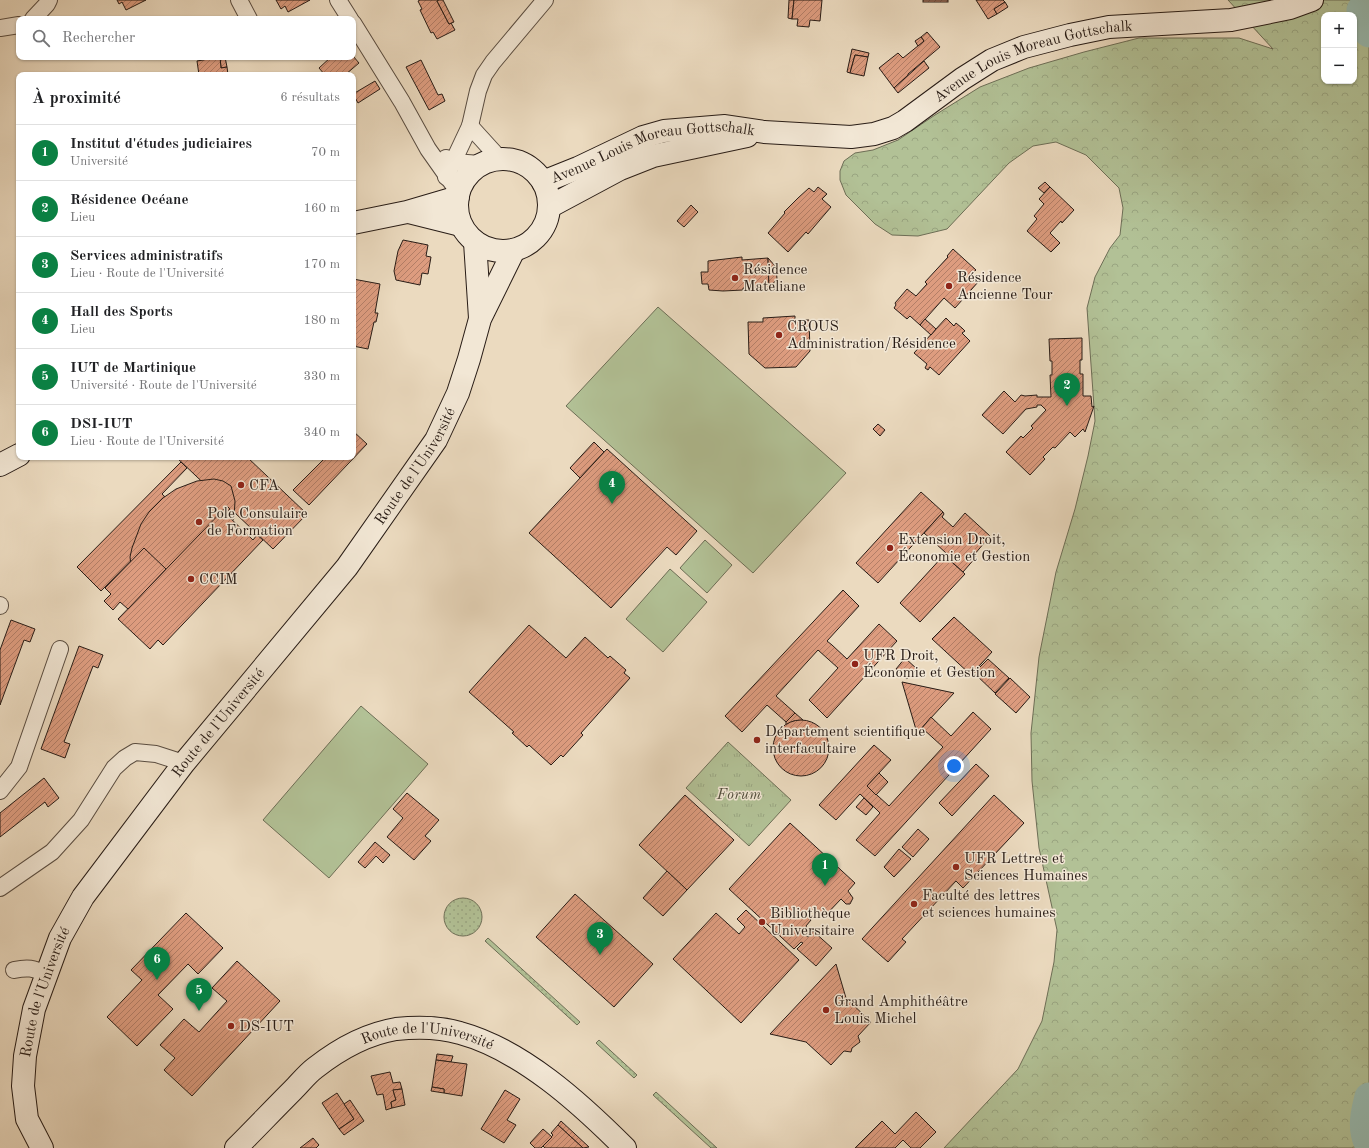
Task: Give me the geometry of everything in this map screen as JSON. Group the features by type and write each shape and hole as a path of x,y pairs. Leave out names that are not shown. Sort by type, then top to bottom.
{"main road":[{"name":"Avenue Louis Moreau Gottschalk","path":"543,182 578,168 643,138 664,131 725,126 764,132 851,137 874,134 893,128 905,121 962,79 992,60 1024,47 1070,34 1110,27 1231,20 1290,8 1312,0"},
{"name":"Avenue Louis Moreau Gottschalk","path":"549,207 620,169 653,156 764,132"},
{"path":"356,222 408,212 463,184 469,175 491,162 513,160 525,165 535,172 543,182 548,194 549,207 547,218 542,229 529,243 514,250 493,250 484,247 468,234 408,212"},
{"path":"454,189 457,212 468,234"},
{"name":"Route de l'Université","path":"468,234 480,319"},
{"name":"Route de l'Université","path":"42,1148 27,1119 23,1086 25,1056 34,1010 60,938 83,897 184,763 347,567 436,440 458,393 480,319 514,250"},
{"path":"0,465 16,456"},
{"name":"Route de l'Université","path":"236,1148 313,1069 338,1052 375,1035 396,1029 422,1028 459,1032 482,1041 512,1056 546,1078 580,1106 625,1148"}],"street":[{"path":"36,16 49,0"},
{"path":"239,0 247,16"},
{"path":"338,0 348,16"},
{"path":"454,189 454,162 470,126 478,91 484,75 541,2"},
{"path":"0,24 16,25"},
{"path":"356,29 402,102 428,149 454,189"},
{"path":"470,126 491,162"},
{"path":"428,149 454,162 491,162"},
{"path":"0,791 19,768 60,649"},
{"path":"0,888 52,852 81,820 114,768 125,758 135,752 156,754 184,763"},
{"path":"14,970 25,968 35,969 46,974"}],"green space":[{"path":"1228,0 1369,0 1369,1148 944,1148 1018,1069 1042,1021 1054,962 1057,930 1039,848 1032,781 1031,733 1039,657 1056,572 1075,509 1095,421 1087,308 1095,277 1110,248 1120,235 1123,208 1119,188 1086,155 1056,142 1033,146 1009,163 947,229 918,236 892,235 875,224 846,195 840,180 840,171 844,161 855,153 873,150 898,140 980,87 1029,68 1139,38 1239,38 1273,49"},
{"path":"658,307 846,473 753,573 566,406"},
{"path":"705,540 732,565 707,593 680,568"},
{"path":"670,569 707,602 663,652 626,619"},
{"path":"361,706 428,764 329,878 263,820"},
{"name":"Forum","path":"728,742 791,800 749,846 686,788"},
{"path":"463,898 476,904 482,917 476,930 463,936 450,930 444,917 450,904"},
{"path":"488,938 580,1022 577,1025 485,941"},
{"path":"599,1040 637,1075 634,1078 596,1043"},
{"path":"656,1092 717,1148 711,1148 653,1095"}],"building":[{"path":"117,0 146,0 126,10 122,2 119,4"},
{"path":"276,0 310,0 288,12 285,6 281,9"},
{"path":"439,0 437,1 449,24 451,23 455,30 437,39 433,32 431,33 420,10 422,9 418,1"},
{"path":"443,0 454,22 449,24 437,1"},
{"path":"789,0 794,0 792,19 788,18"},
{"path":"794,0 822,0 820,21 810,20 809,27 797,26 798,19 792,19"},
{"path":"923,0 948,0 948,2 923,2"},
{"path":"976,0 1003,0 1005,2 994,9 997,14 988,19"},
{"path":"1005,2 1008,7 997,14 994,9"},
{"path":"927,32 940,47 894,88 879,68 898,53 903,58 924,41 921,37"},
{"path":"921,37 924,41 918,46 915,41"},
{"path":"852,49 869,53 868,57 855,55 850,73 847,72"},
{"path":"855,55 868,57 864,76 850,73"},
{"path":"220,60 226,60 227,67 221,68"},
{"path":"220,60 221,68 227,67 228,72 199,72 197,61"},
{"path":"328,60 356,60 359,63 348,72 322,72 319,68"},
{"path":"421,60 438,95 442,94 445,101 429,110 406,67"},
{"path":"924,61 929,68 898,93 894,88"},
{"path":"375,81 380,89 358,103 356,99 356,92"},
{"path":"1045,182 1050,187 1044,193 1038,188"},
{"path":"818,187 827,194 822,199 831,207 808,234 806,232 788,252 768,233 785,213 784,212 798,198 809,188 814,192"},
{"path":"1050,187 1074,210 1050,233 1060,243 1051,252 1027,231 1037,219 1034,216 1044,204 1039,199"},
{"path":"691,205 698,212 684,227 677,221"},
{"path":"403,240 428,245 426,256 431,257 428,274 422,273 420,285 396,280 394,271 398,251"},
{"name":"Résidence Ancienne Tour","path":"953,249 976,270 971,274 979,281 955,308 944,298 920,325 910,316 907,319 894,308 896,305 895,303 907,289 916,296 927,284 925,282 948,257 947,256"},
{"name":"Résidence Mateliane","path":"742,257 742,260 768,258 769,288 743,288 743,290 723,291 709,290 708,284 702,284 701,272 708,272 708,261"},
{"path":"768,258 776,267 777,279 769,288"},
{"path":"356,280 380,284 375,313 378,313 376,322 374,322 368,349 356,347"},
{"name":"CROUS Administration/Résidence","path":"795,316 795,320 809,320 810,351 796,367 765,368 749,354 748,322 763,322 763,318"},
{"path":"946,318 954,326 956,323 962,328 965,331 962,333 970,341 939,375 930,367 928,370 925,368 927,364 914,353"},
{"path":"925,319 936,329 931,335 920,325"},
{"path":"1082,338 1082,360 1080,360 1080,374 1083,374 1083,396 1091,396 1092,407 1094,406 1085,432 1083,429 1075,437 1070,432 1055,448 1053,447 1043,457 1045,459 1030,475 1006,452 1021,436 1023,438 1033,428 1031,426 1046,410 1041,405 1026,409 1003,434 982,415 1004,391 1015,402 1021,395 1051,397 1050,375 1052,375 1052,361 1050,361 1049,339"},
{"path":"878,424 885,430 880,436 873,429"},
{"path":"356,434 367,444 356,456"},
{"path":"594,442 604,452 580,478 570,468"},
{"path":"607,449 697,531 676,555 667,547 611,608 529,533"},
{"name":"CFA","path":"179,460 250,460 307,514 273,549"},
{"path":"323,460 352,460 309,505 293,490"},
{"path":"181,462 187,468 162,494 180,511 101,591 77,567"},
{"path":"214,479 223,481 231,486 235,501 234,518 219,547 194,570 173,581 161,585 151,585 142,583 135,578 132,572 130,557 141,524 149,512 163,498 176,489 197,481"},
{"name":"Extension Droit, Économie et Gestion","path":"921,492 943,512 878,583 856,563"},
{"name":"CCIM","path":"227,506 230,509 226,514 253,540 257,535 263,540 163,645 158,640 150,649 118,619"},
{"path":"943,512 944,514 942,517 953,527 965,513 990,536 974,555 976,557 963,572 944,555 946,553 924,533"},
{"path":"144,548 166,569 128,609 120,602 113,610 104,601 111,594 105,588"},
{"path":"944,555 965,574 920,622 900,603"},
{"name":"UFR Droit, Économie et Gestion","path":"843,590 859,606 827,641 847,659 879,624 897,641 827,718 809,700 838,668 818,650 776,696 795,713 786,722 767,705 742,732 725,716"},
{"path":"954,617 992,652 971,675 932,639"},
{"path":"11,620 35,629 30,642 24,640 0,705 0,650"},
{"path":"529,625 566,658 585,637 608,658 610,656 626,670 624,673 630,678 581,733 583,735 563,757 561,755 551,765 529,745 527,747 512,733 514,732 469,692"},
{"path":"79,646 103,655 98,668 93,666 64,742 70,744 65,758 41,749"},
{"path":"905,658 917,669 907,679 896,669"},
{"path":"988,659 1009,678 995,693 974,673"},
{"path":"1010,678 1030,697 1016,713 995,694"},
{"path":"902,682 954,693 917,733"},
{"path":"973,712 991,729 875,856 856,840 880,813 860,794 836,820 819,805 874,745 891,760 867,786 889,806 943,747 922,728 931,717 951,736"},
{"path":"795,713 803,720 794,721 786,725 786,722"},
{"path":"796,720 806,720 821,728 827,737 829,748 827,759 821,768 806,776 796,776 785,771 778,764 773,753 773,743 778,732 785,725"},
{"path":"976,764 989,776 952,816 939,803"},
{"path":"879,773 888,782 876,795 867,786"},
{"path":"44,778 59,798 48,807 45,802 0,837 0,813"},
{"path":"407,793 439,820 425,836 431,841 414,860 387,837 403,818 393,809"},
{"path":"685,795 734,840 687,890 639,845"},
{"name":"UFR Lettres et Sciences Humaines","path":"994,795 1024,823 963,888 956,881 902,939 906,942 888,962 862,939"},
{"path":"864,798 873,807 866,815 856,807"},
{"path":"790,823 855,883 848,891 853,898 850,904 846,904 841,899 823,918 813,910 807,916 811,920 803,933 808,937 813,931 832,948 816,966 797,949 803,943 801,942 794,949 729,889"},
{"path":"918,829 929,839 913,857 902,847"},
{"path":"375,842 390,855 383,863 376,856 365,868 358,862"},
{"path":"899,849 911,859 894,877 884,867"},
{"path":"667,871 687,890 663,916 643,898"},
{"path":"575,894 653,964 614,1007 536,937"},
{"path":"746,910 799,960 741,1023 673,959 716,913 739,934 745,927 737,919"},
{"path":"186,913 223,948 198,974 188,964 158,995 173,1009 137,1046 107,1017 142,980 131,970"},
{"name":"DS-IUT","path":"237,961 280,1001 192,1096 164,1070 175,1058 160,1045 184,1019 199,1032 227,1001 212,988"},
{"name":"Grand Amphithéâtre Louis Michel","path":"836,964 846,998 871,1022 858,1036 860,1042 852,1048 851,1052 844,1051 831,1065 806,1042 770,1034"},
{"path":"437,1054 453,1056 451,1062 436,1060"},
{"path":"436,1060 467,1064 462,1096 444,1093 444,1089 432,1087"},
{"path":"390,1072 393,1083 400,1082 402,1089 393,1090 396,1100 391,1102 392,1108 386,1110 383,1094 377,1095 371,1076"},
{"path":"432,1087 444,1089 444,1093 431,1091"},
{"path":"402,1089 405,1105 392,1108 391,1102 396,1100 393,1090"},
{"path":"505,1090 520,1099 507,1120 516,1125 504,1143 481,1129"},
{"path":"337,1093 354,1119 339,1129 322,1103"},
{"path":"350,1100 364,1121 344,1135 339,1129 354,1119 344,1104"},
{"path":"916,1112 936,1132 920,1148 911,1148 903,1140 895,1148 855,1148 882,1121 895,1134"},
{"path":"561,1121 589,1147 583,1148 558,1125"},
{"path":"558,1125 583,1148 545,1148 543,1146 553,1135 551,1133"},
{"path":"543,1129 552,1137 541,1148 535,1148 530,1143"},
{"path":"313,1138 319,1145 316,1148 300,1148"}],"waterway":[{"path":"1361,10 1369,33"},
{"path":"1369,1097 1364,1126 1369,1144"}],"place":[{"name":"Résidence Mateliane","path":"735,278"},
{"name":"Résidence Ancienne Tour","path":"949,286"},
{"name":"CROUS Administration/Résidence","path":"779,335"},
{"name":"Résidence Océane","path":"1067,406"},
{"name":"CFA","path":"241,485"},
{"name":"Hall des Sports","path":"612,504"},
{"name":"Pole Consulaire de Formation","path":"199,522"},
{"name":"Extension Droit, Économie et Gestion","path":"890,548"},
{"name":"CCIM","path":"191,579"},
{"name":"UFR Droit, Économie et Gestion","path":"855,664"},
{"name":"Département scientifique interfacultaire","path":"757,740"},
{"name":"UFR Lettres et Sciences Humaines","path":"956,867"},
{"name":"Institut d'études judiciaires","path":"825,886"},
{"name":"Faculté des lettres et sciences humaines","path":"914,904"},
{"name":"Bibliothèque Universitaire","path":"762,922"},
{"name":"Services administratifs","path":"600,955"},
{"name":"DSI-IUT","path":"157,980"},
{"name":"Grand Amphithéâtre Louis Michel","path":"826,1010"},
{"name":"IUT de Martinique","path":"199,1011"},
{"name":"DS-IUT","path":"231,1026"}]}
